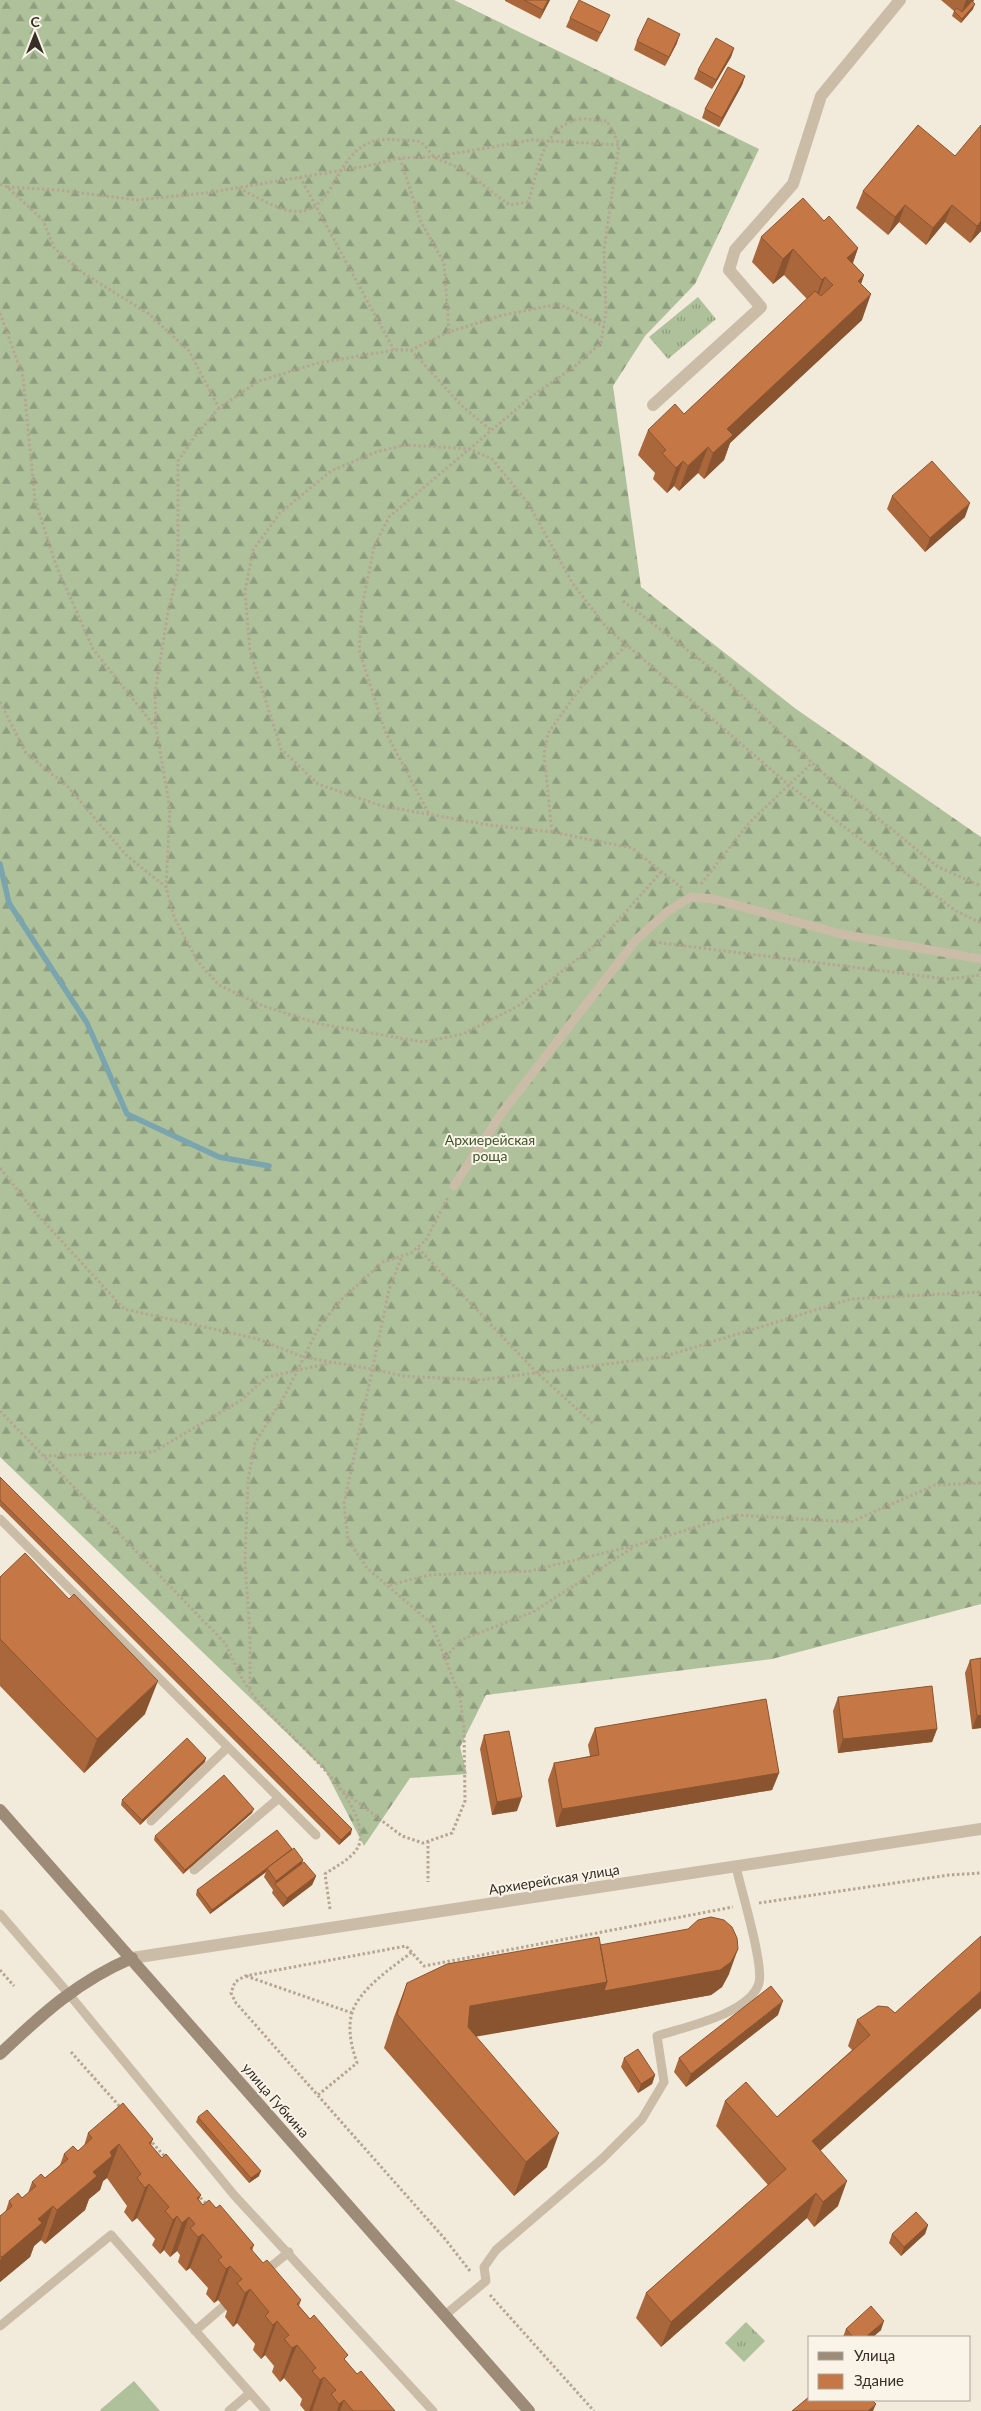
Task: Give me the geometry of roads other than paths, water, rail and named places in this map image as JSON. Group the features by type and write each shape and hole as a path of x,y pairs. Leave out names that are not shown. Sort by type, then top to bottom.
{"main road":[{"name":"улица Губкина","path":"0,1810 529,2411"},
{"path":"0,2054 68,1992 104,1970 132,1958"}],"street":[{"path":"653,405 761,307 729,270 735,250 793,184 820,96 900,0"},
{"name":"Архиерейская улица","path":"132,1958 981,1829"}],"lane":[{"path":"454,1186 500,1114 636,940 668,911 691,897 714,898 841,934 981,959"},
{"path":"0,1519 316,1835"},
{"path":"151,1821 228,1747"},
{"path":"194,1870 279,1798"},
{"path":"445,2315 480,2284 486,2281 484,2267 496,2250 602,2160 642,2119 664,2082 657,2036 722,2015 751,1997 759,1983 759,1964 736,1866"},
{"path":"0,1914 68,1992 234,2195 433,2411"},
{"path":"0,2326 111,2235 266,2411"},
{"path":"259,2277 288,2252"},
{"path":"195,2330 224,2306"},
{"path":"229,2411 250,2393"}],"waterway":[{"path":"0,864 9,903 87,1023 127,1114 219,1157 269,1166"}],"park label":[{"name":"Архиерейская роща","path":"490,1148"}]}
